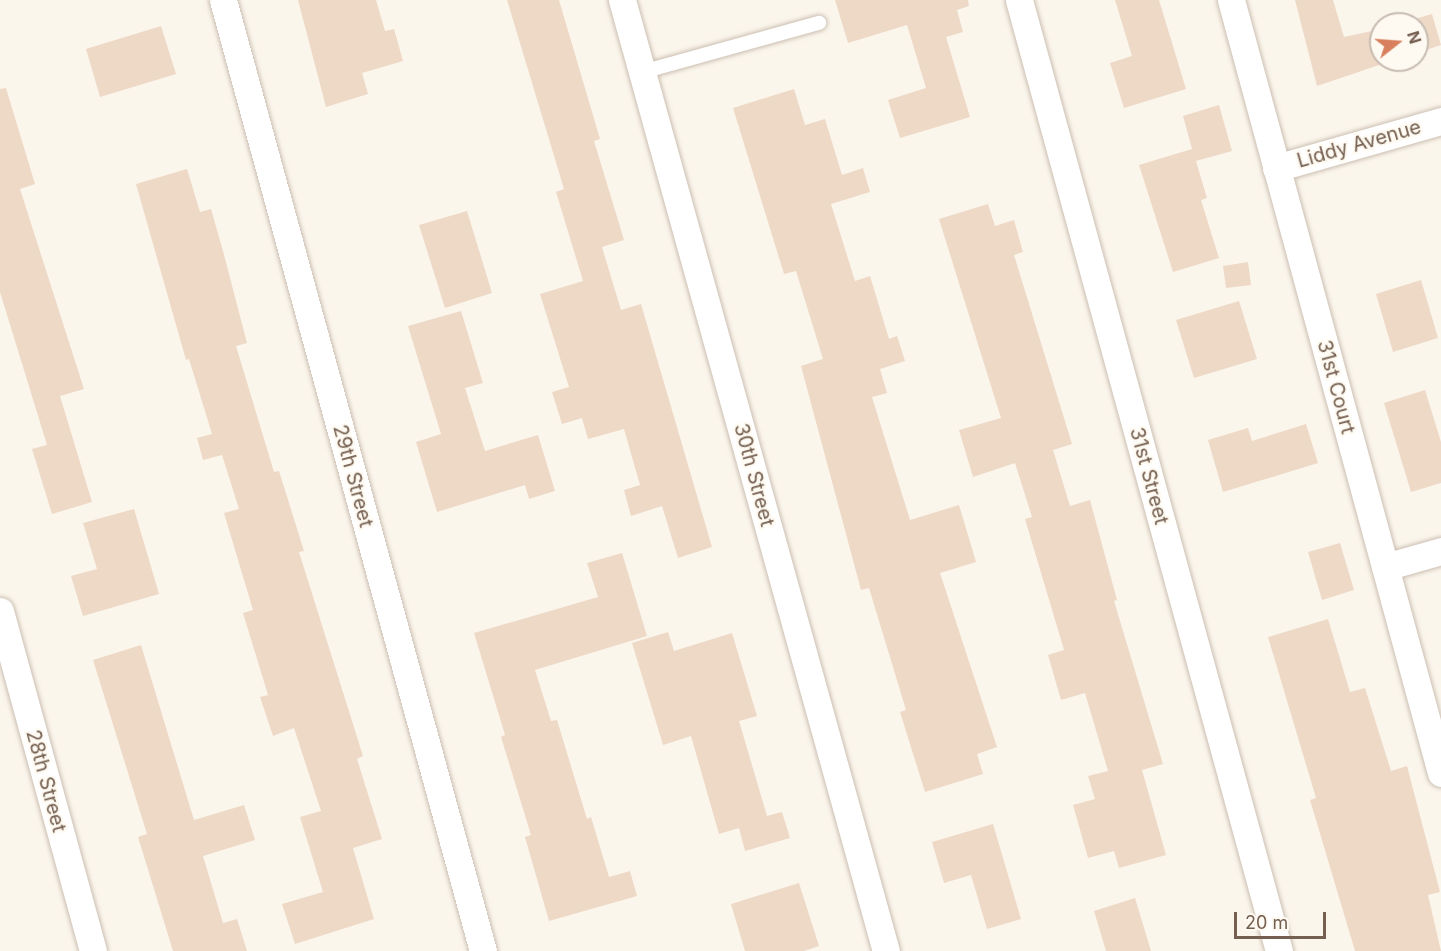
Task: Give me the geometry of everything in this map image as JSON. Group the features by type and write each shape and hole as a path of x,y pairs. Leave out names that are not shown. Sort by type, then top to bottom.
{"street":[{"name":"29th Street","path":"223,0 483,951"},
{"name":"30th Street","path":"622,0 886,951"},
{"name":"31st Street","path":"1019,0 1279,951"},
{"name":"31st Court","path":"1231,0 1441,773"},
{"name":"Liddy Avenue","path":"1276,168 1441,121"},
{"path":"1385,567 1441,551"},
{"name":"28th Street","path":"0,611 93,951"}],"lane":[{"path":"642,72 819,23"}],"building":[{"path":"298,0 376,0 385,31 394,29 403,61 362,73 368,94 326,107"},
{"path":"507,0 559,0 600,139 594,141 624,240 602,247 621,310 641,304 712,547 678,558 662,506 631,516 624,490 640,485 624,429 588,439 582,418 562,424 552,392 569,387 540,294 583,281 556,192 564,189"},
{"path":"835,0 968,0 969,6 957,10 963,32 946,37 970,117 900,138 888,100 926,88 907,25 848,43"},
{"path":"1115,0 1159,0 1186,89 1124,108 1110,63 1132,56"},
{"path":"1295,0 1333,0 1344,37 1369,32 1369,68 1317,86"},
{"path":"1432,14 1441,45 1429,49 1429,15"},
{"path":"161,26 176,74 100,97 86,49"},
{"path":"6,88 35,184 20,189 84,389 60,396 92,502 52,514 32,449 47,445 0,292 0,89"},
{"path":"794,89 805,125 825,119 842,175 863,168 870,192 831,204 855,281 870,276 889,339 897,336 905,361 880,369 887,393 872,397 910,520 959,505 976,562 940,573 997,747 977,754 983,774 925,792 900,712 906,710 869,588 861,590 801,366 823,359 796,271 784,274 733,108"},
{"path":"1219,105 1232,151 1196,161 1207,198 1201,200 1219,258 1173,272 1139,165 1192,149 1183,116"},
{"path":"187,169 200,212 211,209 247,343 236,346 274,472 279,471 304,551 299,552 363,756 357,759 382,839 353,848 374,919 295,944 282,904 323,892 300,817 321,811 294,728 273,736 260,697 268,695 243,613 253,610 224,513 239,509 222,455 203,460 197,438 212,434 189,359 186,360 136,184"},
{"path":"988,204 995,226 1014,220 1023,252 1014,255 1072,444 1053,450 1070,506 1090,500 1117,600 1114,601 1163,764 1142,770 1166,855 1119,868 1114,851 1088,858 1073,805 1095,799 1088,776 1108,771 1085,693 1061,700 1048,655 1064,650 1025,519 1032,517 1015,463 973,477 959,430 1001,418 939,219"},
{"path":"467,211 492,293 445,308 419,225"},
{"path":"1248,262 1251,285 1226,288 1223,266"},
{"path":"1421,280 1438,338 1393,352 1376,294"},
{"path":"1239,301 1257,359 1194,378 1176,320"},
{"path":"461,311 483,383 465,388 485,451 538,435 555,491 529,499 525,485 437,512 416,442 441,434 408,326"},
{"path":"1425,390 1441,442 1441,483 1411,492 1384,403"},
{"path":"1306,424 1318,463 1223,492 1208,440 1248,428 1252,441"},
{"path":"134,509 159,594 83,616 71,576 97,569 83,523"},
{"path":"1340,543 1354,590 1322,600 1308,552"},
{"path":"622,553 647,636 535,670 551,721 557,720 587,819 591,817 609,877 630,871 637,896 549,921 525,837 531,835 501,737 505,735 474,633 598,597 587,563"},
{"path":"1328,619 1350,692 1365,688 1391,771 1407,766 1440,892 1428,895 1441,951 1355,951 1310,800 1316,798 1268,637"},
{"path":"668,632 674,651 732,633 757,716 739,721 767,816 782,812 790,838 745,851 739,828 719,834 691,736 663,745 632,643"},
{"path":"141,645 194,820 244,805 255,840 203,856 223,923 237,919 247,951 173,951 138,837 147,834 93,660"},
{"path":"993,824 1021,919 987,929 971,875 944,883 932,842"},
{"path":"799,883 819,946 804,951 745,951 731,904"},
{"path":"1135,898 1151,951 1106,951 1094,911"}]}
